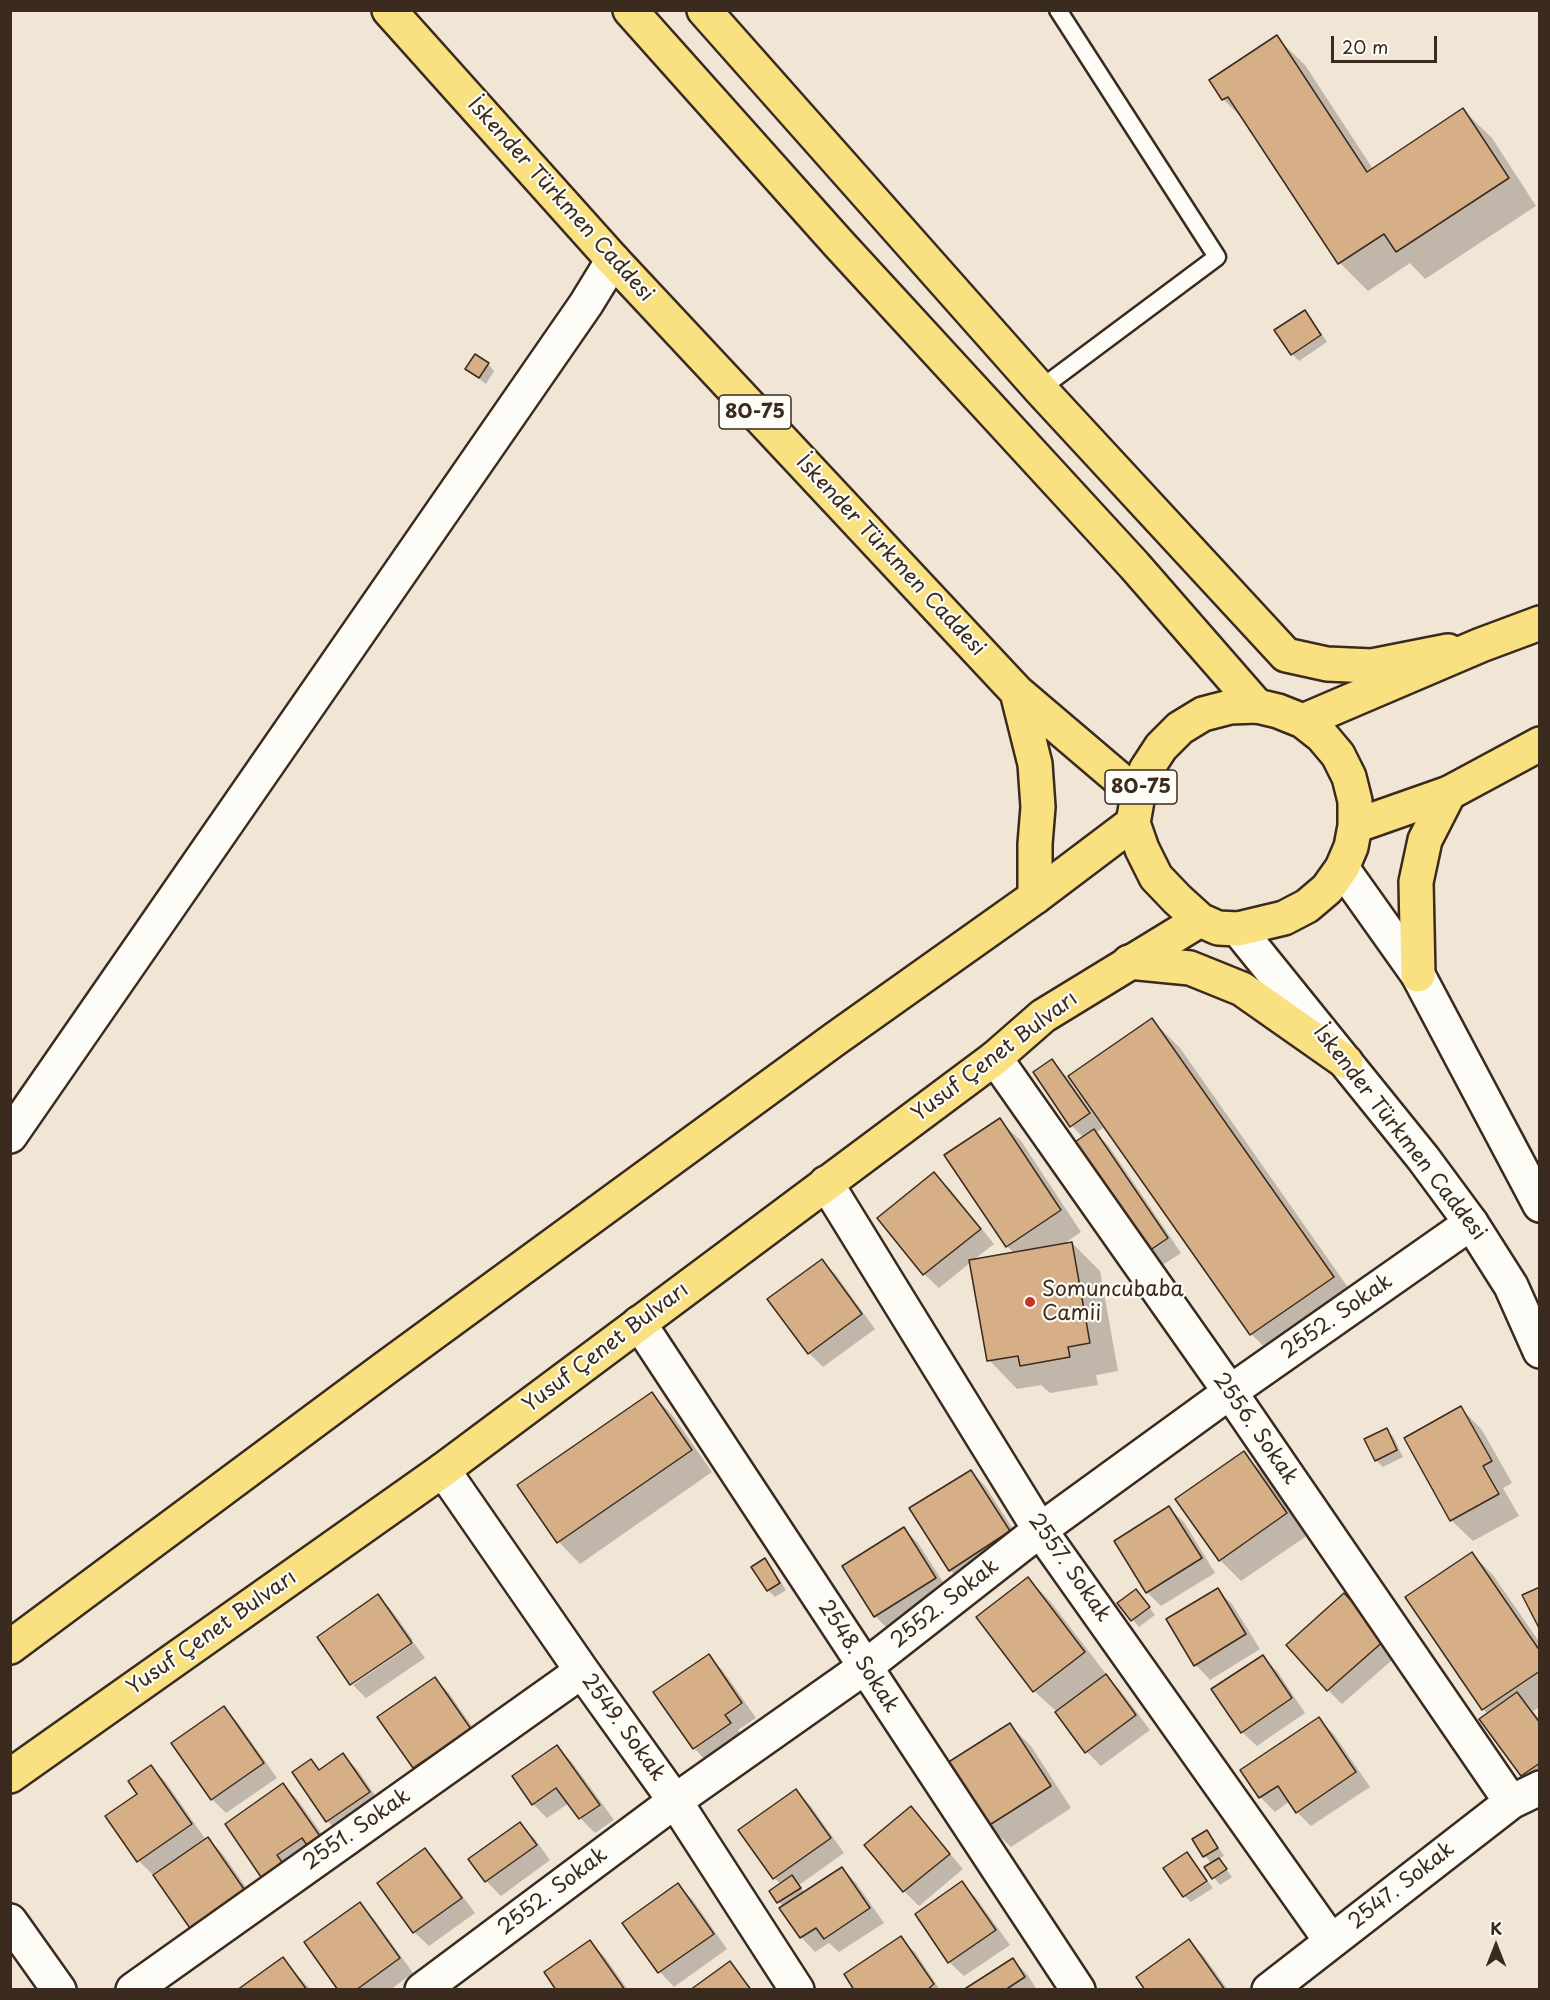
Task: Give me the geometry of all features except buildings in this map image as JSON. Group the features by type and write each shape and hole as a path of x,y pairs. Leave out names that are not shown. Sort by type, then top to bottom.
{"main road":[{"name":"İskender Türkmen Caddesi","path":"389,10 613,260 1017,692 1136,809"},
{"path":"630,10 838,243 1134,565 1257,706"},
{"path":"704,10 1040,388 1286,655 1327,664 1372,666 1481,645"},
{"path":"1303,721 1481,645 1539,623"},
{"path":"1017,692 1035,764 1038,807 1035,897"},
{"name":"80-75","path":"1257,706 1303,721 1322,736 1338,755 1349,777 1355,801 1355,826 1351,847 1342,868 1327,889 1307,906 1284,918 1238,929 1218,928 1200,920 1156,877 1142,849 1136,809 1146,770 1161,747 1180,728 1203,714 1230,707 1257,706"},
{"path":"1355,826 1449,793 1539,744"},
{"path":"1418,975 1416,882 1425,840 1449,793"},
{"path":"10,1647 393,1362 826,1046 1035,897 1136,809"},
{"name":"Yusuf Çenet Bulvarı","path":"10,1776 443,1470 995,1058 1044,1017 1129,962 1200,920"},
{"path":"1129,962 1190,968 1242,989 1346,1062"}],"street":[{"path":"10,1136 586,304 613,260"},
{"path":"1342,868 1418,975 1539,1205"},
{"name":"İskender Türkmen Caddesi","path":"1238,929 1423,1158 1472,1223 1511,1286 1539,1351"},
{"name":"2556. Sokak","path":"995,1058 1230,1392 1525,1795"},
{"name":"2557. Sokak","path":"826,1183 1040,1530 1331,1941"},
{"name":"2552. Sokak","path":"422,1989 675,1801 865,1667 1040,1530 1230,1392 1472,1223"},
{"name":"2548. Sokak","path":"639,1323 1078,1989"},
{"name":"2549. Sokak","path":"443,1470 675,1801 797,1989"},
{"name":"2551. Sokak","path":"132,1989 582,1671"},
{"name":"2547. Sokak","path":"1269,1989 1525,1795"},
{"path":"10,1920 59,1989"}],"lane":[{"path":"1040,388 1217,256 1058,10"}],"place":[{"name":"Somuncubaba Camii","path":"1030,1302"}]}
